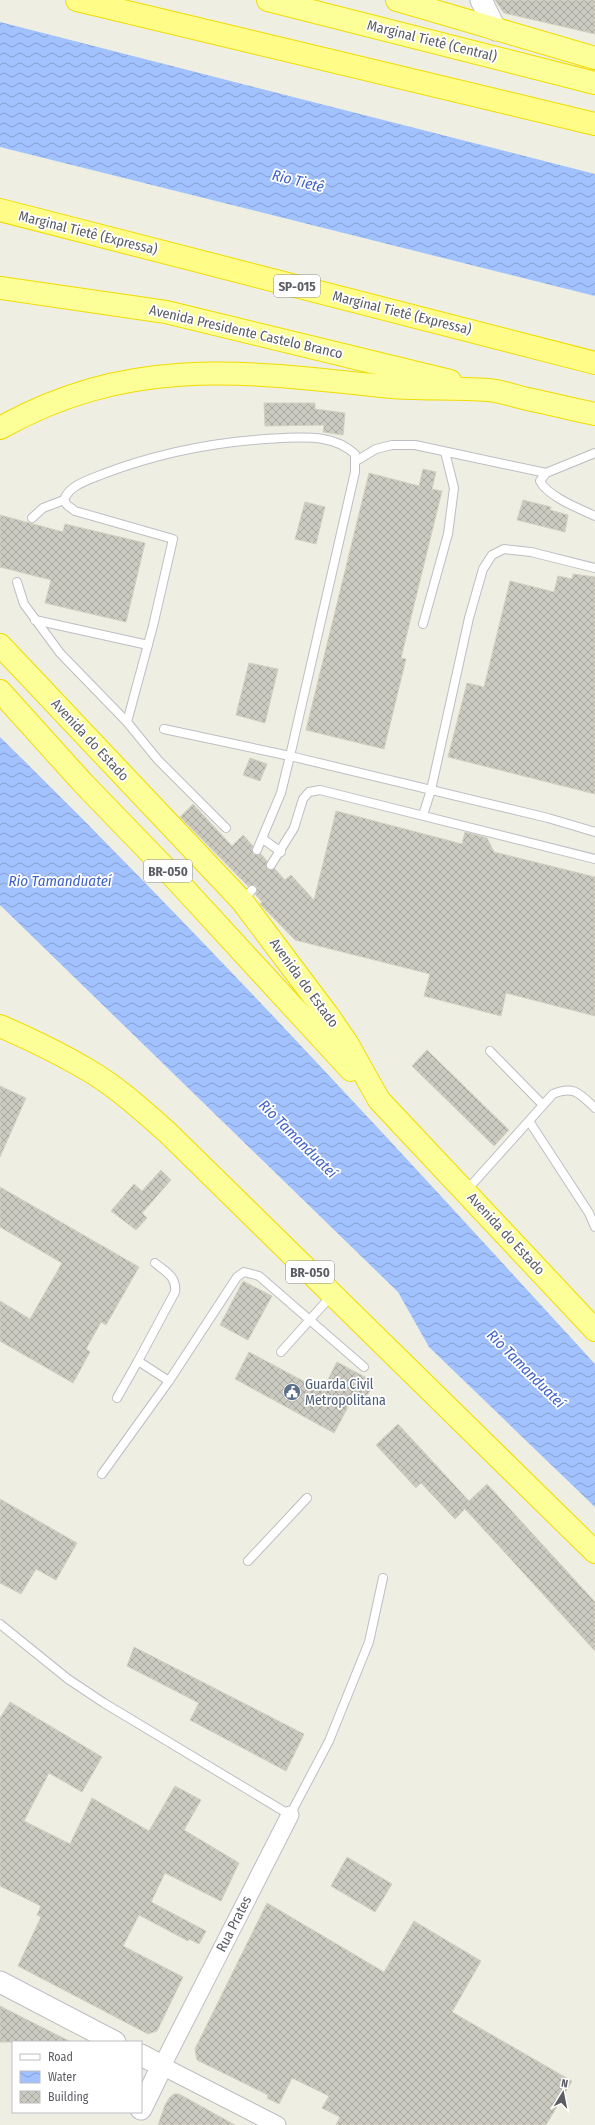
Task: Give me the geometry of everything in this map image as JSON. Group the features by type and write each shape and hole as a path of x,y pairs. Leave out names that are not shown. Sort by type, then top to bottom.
{"highway":[{"name":"Marginal Tietê (Central)","path":"268,0 595,83"},
{"path":"397,0 595,58"},
{"path":"84,1 595,124"},
{"name":"Marginal Tietê (Expressa)","path":"0,210 595,363"},
{"name":"Avenida Presidente Castelo Branco","path":"0,288 166,312 489,390"},
{"path":"0,428 46,405 91,389 125,381 169,375 222,372 261,374 419,389 489,390 595,414"},
{"name":"Avenida do Estado","path":"0,645 239,889 274,941 343,1037 379,1100 595,1330"},
{"name":"BR-050","path":"0,691 82,782 168,871 379,1100"},
{"name":"BR-050","path":"0,1026 46,1047 88,1070 126,1096 168,1132 595,1552"}],"street":[{"path":"481,0 496,30"},
{"name":"Rua Prates","path":"142,2107 290,1815"},
{"path":"0,1982 113,2041"},
{"path":"142,2056 277,2125"},
{"path":"133,2125 139,2113"}],"lane":[{"path":"127,722 148,645 173,539 75,511 67,506 64,500 66,494 71,489 88,480 132,463 164,454 237,441 283,438 324,439 342,444 355,454 355,472 281,793 263,839 257,850"},
{"path":"356,461 376,449 392,445 415,445 546,473"},
{"path":"423,624 448,534 453,496 454,488 445,452"},
{"path":"595,452 546,473 540,481 543,486 595,516"},
{"path":"32,518 43,508 64,500"},
{"path":"423,815 431,790 469,618 483,569 492,555 504,549 531,552 595,568"},
{"path":"17,582 24,604 60,653 127,722 158,760 226,828"},
{"path":"35,620 148,645"},
{"path":"164,729 290,756 548,818 595,832"},
{"path":"271,865 281,852 294,828 303,799 308,792 320,790 595,859"},
{"path":"263,839 281,852"},
{"path":"490,1051 543,1105"},
{"path":"466,1191 553,1094 564,1089 577,1091 595,1108"},
{"path":"529,1121 595,1224"},
{"path":"117,1398 175,1292 176,1284 172,1276 155,1263"},
{"path":"102,1474 169,1381 237,1277 244,1272 259,1276 364,1367"},
{"path":"280,1352 333,1294"},
{"path":"138,1360 169,1381"},
{"path":"248,1562 306,1498"},
{"name":"Rua Prates","path":"290,1815 329,1741 369,1642 383,1578"},
{"path":"0,1624 68,1679 86,1691 290,1815"}],"water":[{"name":"Rio Tietê","path":"0,22 595,174 595,296 0,147"},
{"name":"Rio Tamanduateí","path":"0,737 77,813 302,1046 595,1364 595,1507 429,1347 398,1292 0,905"}],"building":[{"path":"495,0 595,0 595,34 504,13"},
{"path":"264,403 315,403 315,409 345,413 343,435 323,432 324,425 265,426"},
{"path":"423,469 436,472 432,489 442,491 401,658 406,659 384,749 306,730 369,473 419,486"},
{"path":"523,500 551,507 550,510 568,515 565,532 517,520"},
{"path":"305,502 325,507 316,544 295,539"},
{"path":"0,515 63,532 65,524 145,543 126,622 45,603 51,580 0,567"},
{"path":"573,574 595,577 595,794 448,757 467,683 484,687 510,581 554,592 558,576 572,579"},
{"path":"249,663 278,669 265,723 236,715"},
{"path":"250,758 267,764 260,781 243,775"},
{"path":"193,804 232,846 243,835 253,846 253,854 261,854 267,861 266,865 268,869 275,869 285,880 291,875 314,900 336,811 462,844 465,832 487,838 494,852 595,877 595,1016 506,993 501,1016 424,996 430,974 295,940 260,904 262,902 255,894 257,891 256,886 248,886 180,817"},
{"path":"427,1050 509,1130 494,1146 412,1066"},
{"path":"0,1086 26,1098 0,1157"},
{"path":"161,1170 171,1180 142,1213 147,1218 136,1230 111,1211 134,1184 142,1191"},
{"path":"0,1187 139,1267 106,1325 101,1322 86,1349 90,1352 73,1383 0,1341 0,1301 30,1319 62,1263 0,1227"},
{"path":"243,1281 272,1296 248,1340 220,1325"},
{"name":"Guarda Civil Metropolitana","path":"249,1352 322,1391 337,1362 374,1382 364,1402 354,1396 334,1433 235,1379"},
{"path":"398,1424 469,1501 487,1484 595,1602 595,1651 465,1509 455,1519 421,1483 416,1488 376,1445"},
{"path":"0,1499 77,1543 56,1580 36,1569 21,1594 0,1583"},
{"path":"134,1647 304,1734 286,1771 190,1720 199,1703 127,1666"},
{"path":"10,1702 102,1757 82,1792 49,1773 24,1821 70,1844 92,1798 149,1831 175,1786 201,1800 184,1830 239,1863 221,1901 165,1873 151,1902 206,1931 199,1944 189,1939 188,1941 139,1915 123,1946 183,1977 157,2031 148,2034 18,1966 41,1917 37,1915 41,1906 0,1886 0,1718"},
{"path":"347,1857 392,1884 375,1912 331,1886"},
{"path":"267,1903 384,1972 414,1921 481,1961 452,2012 572,2081 546,2125 336,2125 340,2117 322,2108 329,2096 292,2078 279,2104 267,2098 268,2095 197,2060 195,2049"},
{"path":"0,2006 69,2041 12,2041 0,2042"},
{"path":"174,2094 179,2094 235,2125 158,2125 165,2105 169,2098"}],"place":[{"name":"Guarda Civil Metropolitana","path":"292,1392"}]}
